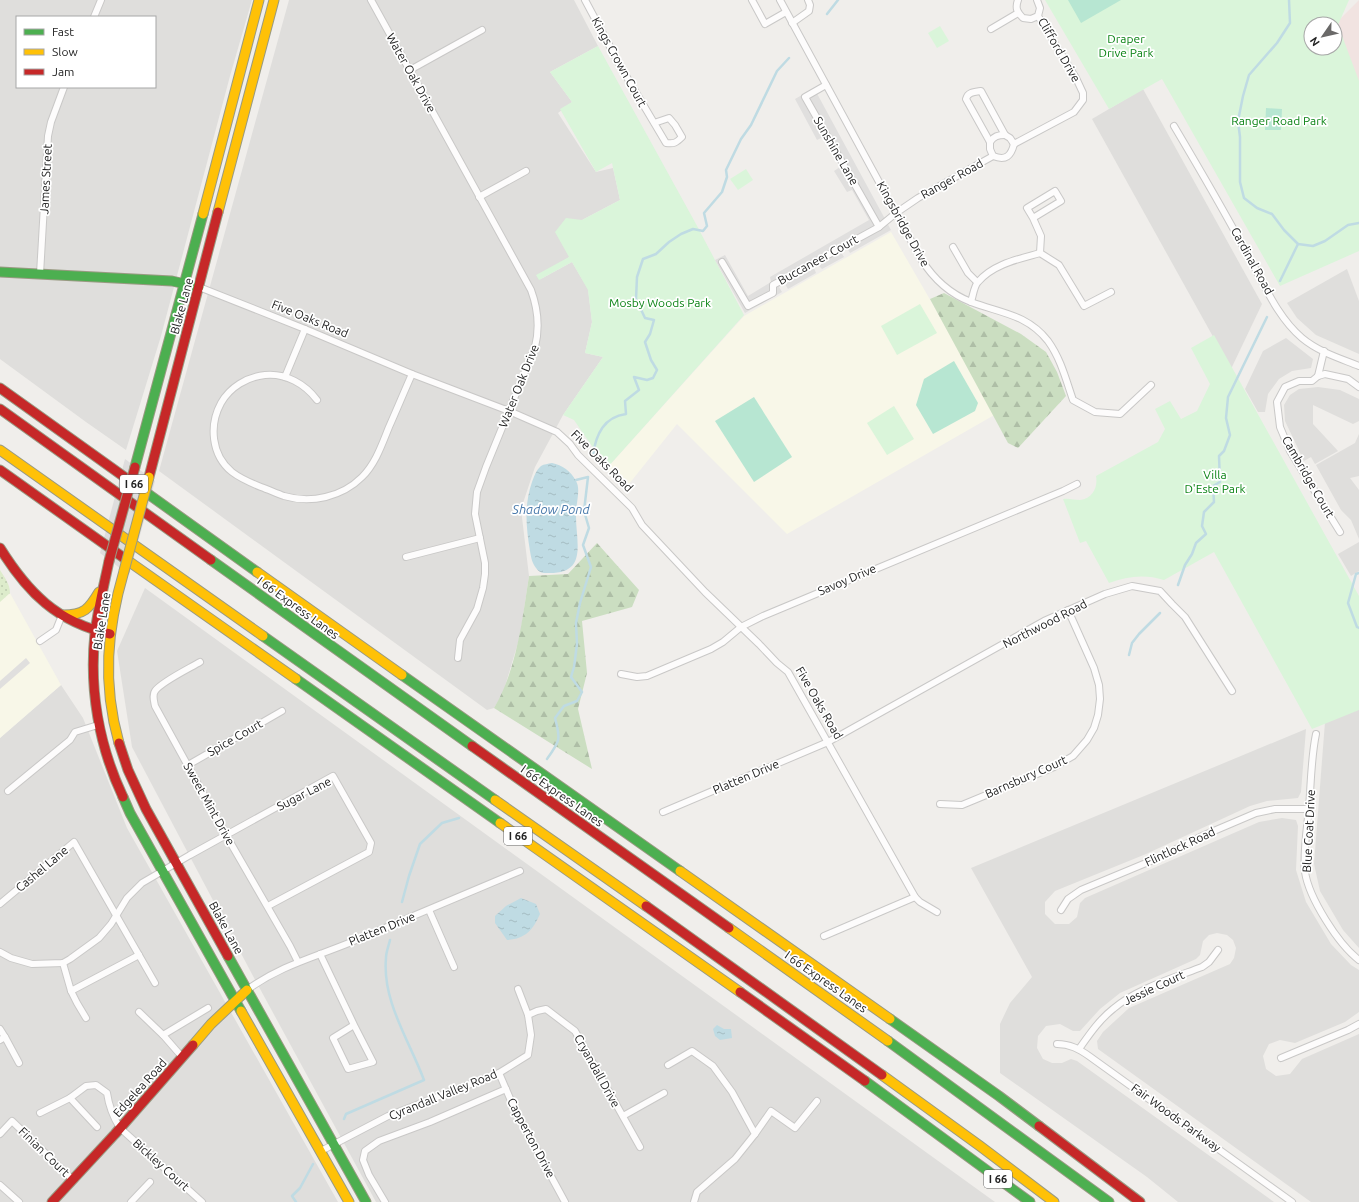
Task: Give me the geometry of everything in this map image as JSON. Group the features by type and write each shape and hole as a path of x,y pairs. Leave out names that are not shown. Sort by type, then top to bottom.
{"main road":[{"name":"Blake Lane","path":"259,0 104,582 95,632 93,672 94,695 98,725 120,792 349,1202"},
{"name":"Blake Lane","path":"274,0 113,613 108,658 109,696 111,713 121,753 136,791 366,1202"},
{"name":"Five Oaks Road","path":"0,272 165,281 184,283 199,288"},
{"name":"I 66","path":"0,388 415,684 993,1092 1140,1202"},
{"name":"I 66 Express Lanes","path":"0,409 369,674 861,1021 1109,1202"},
{"path":"0,450 744,976 980,1146 1054,1202"},
{"name":"I 66","path":"0,470 901,1107 1030,1202"},
{"path":"0,548 13,569 43,602 80,626 95,632 110,634"},
{"path":"62,615 77,615 88,610 104,582"},
{"name":"Edgelea Road","path":"52,1202 183,1058 211,1024 247,990"}],"street":[{"path":"94,16 101,0"},
{"name":"Water Oak Drive","path":"371,0 531,290 537,309 538,330 535,346 477,492 475,514 484,563 483,588 477,609 460,640 458,658"},
{"name":"Kings Crown Court","path":"585,0 622,69 654,123 666,142 672,144 676,143 682,137 676,125 669,118 654,123"},
{"path":"752,0 765,24 786,12"},
{"name":"Kingsbridge Drive","path":"780,0 921,259 931,273 957,295 971,302 1016,316 1039,331 1049,342 1058,358 1073,400 1095,412 1120,414 1151,385"},
{"path":"792,23 809,11 810,5 808,0"},
{"path":"1018,0 1016,6 1018,13 1023,18 1031,19 1038,16"},
{"name":"Clifford Drive","path":"1037,0 1040,8 1038,16 1076,78 1083,94 1083,100"},
{"path":"991,29 1018,13"},
{"path":"410,70 482,30"},
{"name":"Sunshine Lane","path":"826,85 805,96 879,226"},
{"name":"James Street","path":"40,274 48,136 51,122 64,88"},
{"path":"993,156 990,149 990,142 966,99 967,95 981,91 1005,135 1010,138 1014,144"},
{"name":"Ranger Road","path":"896,213 918,198 993,156 1003,158 1008,156 1012,151 1014,144 1074,112 1083,100"},
{"name":"Cardinal Road","path":"1174,126 1288,324 1301,337 1324,351 1359,366"},
{"path":"990,142 994,137 1005,135"},
{"path":"479,197 526,171"},
{"path":"1033,218 1061,201 1055,192 1027,208 1041,236 1040,252"},
{"name":"Buccaneer Court","path":"722,262 748,306 772,293 773,285 879,226 896,213"},
{"path":"953,247 968,273 977,282"},
{"path":"971,302 977,282 994,269 1014,260 1040,252"},
{"path":"1040,252 1059,265 1084,306 1111,292"},
{"name":"Five Oaks Road","path":"199,288 305,329 412,374 509,410 557,432 570,444 578,455 632,508 642,524 705,592 788,672 915,897 936,912"},
{"path":"285,377 305,329"},
{"path":"1318,376 1324,351"},
{"path":"318,400 309,390 285,377 269,375 259,376 244,381 222,400 216,414 213,428 214,442 218,453 227,467 240,478 284,496 296,499 309,499 326,497 342,491 356,483 367,471 378,453 412,374"},
{"name":"Cambridge Court","path":"1340,532 1290,451 1280,427 1277,402 1285,387 1299,382 1312,381 1318,376 1325,374 1348,380 1359,386"},
{"name":"Savoy Drive","path":"621,674 637,677 647,676 711,649 723,642 741,627 764,616 1077,484"},
{"path":"406,557 480,538"},
{"name":"Northwood Road","path":"828,742 1044,621 1105,594 1132,586 1160,591 1185,617 1232,691"},
{"name":"Barnsbury Court","path":"940,804 962,805 1054,767 1073,756 1087,740 1094,728 1098,714 1100,699 1099,685 1094,668 1068,610"},
{"path":"40,641 56,630 62,615"},
{"name":"Sweet Mint Drive","path":"200,662 162,684 155,690 153,698 155,706 298,962"},
{"name":"Spice Court","path":"188,765 282,711"},
{"path":"8,791 70,740 75,732 98,725"},
{"name":"Blue Coat Drive","path":"1316,734 1305,866 1309,887 1331,927 1348,950 1359,960"},
{"name":"Platten Drive","path":"663,812 828,742"},
{"name":"Sugar Lane","path":"63,963 81,952 99,938 111,924 132,892 142,883 334,776 371,844 369,852 268,906"},
{"name":"Flintlock Road","path":"1061,910 1068,899 1081,890 1158,858 1202,836 1256,813 1275,809 1309,809"},
{"name":"Cashel Lane","path":"0,904 74,842 116,915"},
{"name":"Platten Drive","path":"247,990 268,976 298,962 430,910 520,872"},
{"path":"824,936 915,897"},
{"path":"430,910 454,967"},
{"path":"116,915 155,983"},
{"name":"Jessie Court","path":"1079,1049 1097,1025 1119,1004 1141,991 1202,966 1209,962 1218,950"},
{"path":"0,952 11,958 32,964 63,963 71,991 86,1018"},
{"path":"320,954 372,1062 348,1069 333,1038 354,1025"},
{"path":"71,991 139,955"},
{"path":"518,989 528,1015"},
{"path":"163,1035 208,1008"},
{"name":"Cryandall Drive","path":"528,1015 546,1009 575,1031 640,1147"},
{"path":"139,1012 163,1035 183,1058"},
{"name":"Cyrandall Valley Road","path":"321,1151 388,1116 499,1073 528,1055 531,1035 528,1015"},
{"path":"1281,1058 1359,1024"},
{"path":"0,1029 2,1039 19,1063"},
{"name":"Fair Woods Parkway","path":"1057,1044 1070,1045 1079,1049 1292,1202"},
{"path":"668,1065 692,1051 713,1066 732,1092 755,1134"},
{"name":"Capperton Drive","path":"499,1073 515,1110 565,1202"},
{"name":"Bickley Court","path":"70,1098 86,1086 96,1085 102,1088 107,1093 108,1104 112,1115 120,1128 202,1202"},
{"path":"385,1202 363,1160 365,1151 380,1141 430,1122 506,1089"},
{"name":"Cryandall Drive","path":"623,1116 664,1092"},
{"path":"40,1113 70,1098 98,1127"},
{"path":"694,1202 697,1192 735,1159 771,1111 796,1128 817,1101"},
{"name":"Finian Court","path":"0,1134 12,1121 73,1180"},
{"path":"136,1200 150,1182"},
{"path":"0,1185 19,1202"}],"shaded area":[{"path":"0,0 252,0 230,76 161,336 126,450 0,359"},
{"path":"289,0 574,0 598,46 550,72 572,102 558,113 596,172 613,168 620,200 582,220 569,257 539,280 572,262 588,289 592,322 585,353 603,357 563,415 535,467 521,509 529,576 520,636 503,693 494,708 487,710 159,471"},
{"path":"1359,0 1359,119 1338,56 1343,56 1343,16"},
{"path":"814,88 891,230 850,253 847,248 841,252 844,257 822,269 818,265 814,268 816,273 788,289 785,284 779,287 782,292 745,313 715,260 725,255 748,296 771,282 770,277 869,220 852,190 847,192 834,171 840,167 823,137 817,140 795,99"},
{"path":"1143,89 1262,304 1231,369 1092,119"},
{"path":"891,232 996,414 787,534 677,424 625,489 606,469 744,316"},
{"path":"1347,269 1359,301 1359,354 1316,335 1297,318 1287,303"},
{"path":"1286,338 1313,359 1311,368 1292,371 1279,379 1268,394 1265,412 1258,412 1245,389 1263,351"},
{"path":"1318,387 1340,390 1359,399 1359,421 1353,424 1313,405 1313,424 1338,451 1315,464 1311,457 1304,461 1285,421 1284,405 1290,395 1299,389"},
{"path":"1359,434 1359,476 1350,478 1359,490 1359,539 1351,520 1341,510 1316,465 1355,443"},
{"path":"1359,542 1359,571 1351,576 1338,554"},
{"path":"0,575 61,685 0,738"},
{"path":"145,588 995,1202 376,1202 253,976 132,747 117,651"},
{"path":"26,658 30,663 0,689 0,681"},
{"path":"61,685 83,718 127,828 338,1202 0,1202 0,738"},
{"path":"1359,708 1359,948 1343,930 1320,891 1314,864 1325,722"},
{"path":"1306,729 1301,792 1298,798 1267,801 1250,806 1146,854 1055,891 1045,902 1045,914 1055,924 1069,924 1077,917 1080,903 1085,898 1259,822 1282,818 1296,820 1298,826 1296,870 1306,902 1331,944 1351,965 1359,970 1359,1012 1345,1022 1295,1043 1280,1040 1269,1044 1263,1056 1266,1069 1276,1076 1290,1074 1302,1059 1359,1034 1359,1202 1311,1202 1098,1049 1097,1041 1103,1032 1129,1008 1230,964 1234,958 1236,948 1233,940 1227,935 1217,933 1209,935 1203,941 1200,955 1196,959 1120,993 1100,1009 1080,1031 1073,1031 1060,1024 1046,1026 1038,1036 1037,1048 1043,1059 1052,1063 1062,1063 1071,1059 1077,1061 1274,1202 1178,1202 1147,1177 1000,1073 1000,1024 1010,1003 1032,977 971,868"}],"green space":[{"name":"Ranger Road Park","path":"1045,0 1349,0 1342,16 1303,16 1303,56 1343,56 1343,38 1359,81 1359,251 1280,286 1162,79 1109,109"},
{"path":"1068,0 1121,0 1081,23"},
{"path":"940,26 949,41 937,48 928,33"},
{"name":"Mosby Woods Park","path":"598,46 696,224 744,315 607,468 574,420 563,415 603,357 585,353 592,322 588,290 572,262 539,280 536,275 569,257 555,232 566,218 582,220 620,200 612,163 596,172 560,109 572,102 550,72"},
{"path":"1266,108 1282,109 1281,130 1265,130"},
{"path":"746,169 753,180 738,190 730,179"},
{"path":"944,293 1021,334 1046,352 1057,372 1066,396 1018,448 1008,443 930,299"},
{"path":"920,304 937,333 897,355 881,326"},
{"name":"Villa D'Este Park","path":"1214,335 1359,596 1359,710 1312,729 1214,552 1164,580 1143,576 1109,583 1086,541 1080,543 1063,499 1085,499 1094,491 1096,476 1158,442 1165,429 1155,409 1170,401 1181,419 1197,411 1210,384 1191,348"},
{"path":"954,361 978,403 975,411 933,434 916,405 924,379"},
{"path":"754,397 792,457 754,482 715,421"},
{"path":"894,406 914,439 887,455 867,423"},
{"path":"597,543 639,590 632,607 582,621 587,673 578,709 592,769 494,708 508,677 518,644 529,576 568,574"},
{"path":"0,570 8,584 10,593 0,602"}],"water":[{"name":"Shadow Pond","path":"552,463 569,471 577,484 576,524 578,545 575,562 569,568 560,572 544,573 537,569 531,558 526,516 529,491 536,472 542,465"},
{"path":"521,898 536,904 540,914 528,933 519,938 507,940 495,923 495,916 506,906"},
{"path":"717,1025 724,1029 731,1029 732,1038 720,1040 715,1036 713,1029"}],"pier":[{"path":"125,459 155,481 129,575 100,553"}],"waterway":[{"path":"827,14 838,0"},
{"path":"1289,0 1290,23 1277,43 1249,75 1243,96 1238,121 1240,137 1240,182 1244,198 1257,208 1272,214 1284,230 1298,244 1313,246 1325,241 1348,225 1359,223"},
{"path":"593,455 596,440 602,428 612,419 626,414 625,401 639,390 634,377 647,380 653,378 657,370 651,360 645,342 650,334 654,320 645,318 636,299 637,277 643,259 656,254 669,242 681,234 693,229 703,231 707,226 704,213 722,192 727,177 726,170 741,139 751,125 777,71 789,58"},
{"path":"1280,281 1298,244"},
{"path":"1178,585 1185,565 1192,554 1196,543 1206,534 1202,526 1204,512 1214,502 1213,486 1220,482 1219,456 1224,451 1230,435 1226,418 1228,397 1267,317"},
{"path":"547,759 555,748 559,736 555,718 564,706 577,701 582,692 571,677 577,644 576,623 580,603 591,567 583,545 589,528 584,511 588,477 576,480"},
{"path":"1359,573 1356,574 1348,603 1357,627 1359,628"},
{"path":"1129,655 1132,643 1160,613"},
{"path":"402,902 420,844 442,823 459,818"},
{"path":"344,1119 346,1114 424,1080 398,1020 388,990 386,958 390,940"},
{"path":"296,1202 292,1196 300,1188 313,1164"}],"traffic: fast":[{"path":"135,467 203,214"},
{"path":"0,272 172,281 199,287"},
{"path":"130,481 257,572"},
{"path":"211,560 472,746"},
{"path":"263,636 495,800"},
{"path":"402,675 680,871"},
{"path":"296,679 500,823"},
{"path":"123,797 130,813 241,1011"},
{"path":"228,956 366,1202"},
{"path":"890,1019 1039,1126"},
{"path":"888,1041 1109,1202"},
{"path":"865,1081 1030,1202"}],"traffic: slow":[{"path":"203,214 259,0"},
{"path":"218,212 274,0"},
{"path":"0,450 263,636"},
{"path":"124,571 149,477"},
{"path":"124,558 296,679"},
{"path":"119,743 110,699 109,656 110,635 124,571"},
{"path":"257,572 402,675"},
{"path":"63,615 76,614 85,610 89,607 99,592"},
{"path":"495,800 646,906"},
{"path":"500,823 740,992"},
{"path":"680,871 890,1019"},
{"path":"729,928 888,1041"},
{"path":"193,1045 211,1024 247,990"},
{"path":"241,1011 349,1202"},
{"path":"882,1075 1054,1202"}],"traffic: jam":[{"path":"149,477 218,212"},
{"path":"0,388 130,481"},
{"path":"0,409 211,560"},
{"path":"109,561 135,467"},
{"path":"0,470 124,558"},
{"path":"0,548 22,579 33,592 46,603 74,622 91,629 110,634"},
{"path":"109,561 99,606 95,633 93,675 102,737 108,758 123,797"},
{"path":"119,743 128,770 146,809 228,956"},
{"path":"472,746 729,928"},
{"path":"646,906 882,1075"},
{"path":"740,992 865,1081"},
{"path":"52,1202 115,1134 193,1045"},
{"path":"1039,1126 1140,1202"}],"park label":[{"name":"Draper Drive Park","path":"1126,46"}]}
